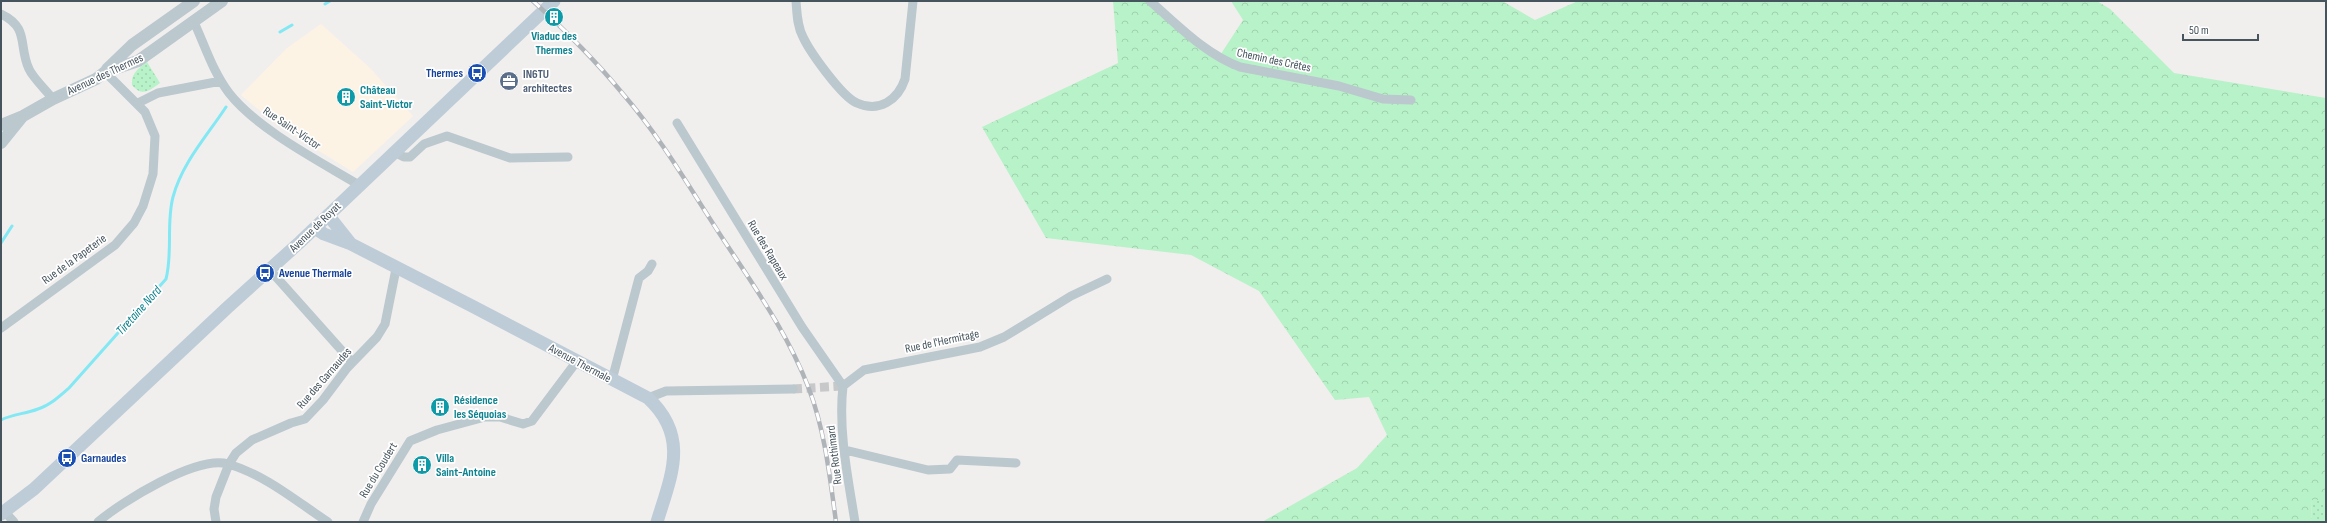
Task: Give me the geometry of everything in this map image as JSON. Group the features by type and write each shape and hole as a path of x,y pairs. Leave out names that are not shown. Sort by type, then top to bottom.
{"main road":[{"name":"Avenue de Royat","path":"3,513 34,489 269,269 315,228 358,185 554,1"},
{"name":"Avenue Thermale","path":"328,215 351,244"},
{"name":"Avenue Thermale","path":"315,228 324,234 351,244 396,269 648,398 657,406 667,422 674,451 673,470 657,522"}],"street":[{"path":"105,72 132,45 194,1"},
{"name":"Avenue des Thermes","path":"1,124 23,116 53,99 96,79 105,72 138,61 222,1"},
{"path":"796,1 797,20 802,36 812,55 849,98 857,104 872,106 885,104 895,98 902,90 905,79 913,1"},
{"name":"Chemin des Crêtes","path":"1150,1 1188,34 1213,54 1226,62 1240,67 1339,86 1383,99 1411,100"},
{"path":"1,14 9,18 20,30 29,70 53,99"},
{"name":"Rue Saint-Victor","path":"194,22 221,81 244,109 266,126 358,185"},
{"name":"Rue de la Papeterie","path":"1,328 115,246 134,223 143,206 153,174 155,150 152,128 138,103 105,72"},
{"path":"138,103 158,93 221,81"},
{"path":"1,143 23,116"},
{"name":"Rue des Rapeaux","path":"677,123 802,328 843,386"},
{"path":"394,152 404,157 410,157 424,144 447,136 510,158 568,157"},
{"path":"612,380 639,278 648,271 652,264"},
{"path":"269,269 352,362"},
{"name":"Rue des Garnaudes","path":"229,464 236,453 252,440 291,423 305,419 352,362 377,337 385,324 396,269"},
{"name":"Rue de l'Hermitage","path":"843,386 864,370 980,347 1004,337 1071,296 1107,279"},
{"name":"Rue du Coudert","path":"363,522 371,504 410,441 437,430 485,417 500,417 523,424 532,421 577,361"},
{"name":"Rue Rothimard","path":"843,386 841,406 845,450 858,522"},
{"path":"648,398 666,391 794,389"},
{"path":"845,450 928,470 950,469 957,460 1016,463"},
{"path":"98,522 108,514 161,481 210,463 229,464 272,483 328,522"},
{"path":"216,522 214,509 229,464"},
{"path":"3,513 14,522"}],"shaded area":[{"path":"321,24 370,68 413,116 353,172 276,124 241,95 287,48"}],"green space":[{"path":"1113,1 1145,1 1217,60 1243,20 1231,1 1502,1 1535,20 1578,1 2097,1 2110,9 2174,73 2326,98 2326,500 2311,500 2312,522 1262,522 1357,468 1387,435 1369,397 1335,400 1259,291 1191,255 1046,238 982,127 1118,63"},
{"path":"147,62 160,83 146,92 142,92 132,85 132,81 134,74"},
{"path":"2311,500 2326,500 2326,522 2312,522"}],"waterway":[{"path":"325,4 330,1"},
{"path":"280,32 292,25"},
{"name":"Tiretaine Nord","path":"1,420 10,416 33,411 51,403 62,394 166,279 169,258 171,207 177,185 189,161 226,107"},
{"path":"1,243 12,226"}],"tunnel":[{"path":"793,389 843,386"}],"railway":[{"path":"533,1 591,57 651,129 771,313 792,350 815,405 823,438 836,522"}],"place":[{"name":"Viaduc des Thermes","path":"554,17"},
{"name":"Thermes","path":"477,73"},
{"name":"IN6TU architectes","path":"509,81"},
{"name":"Château Saint-Victor","path":"346,97"},
{"name":"Avenue Thermale","path":"265,273"},
{"name":"Résidence les Séquoias","path":"440,407"},
{"name":"Garnaudes","path":"67,458"},
{"name":"Villa Saint-Antoine","path":"422,465"}]}
